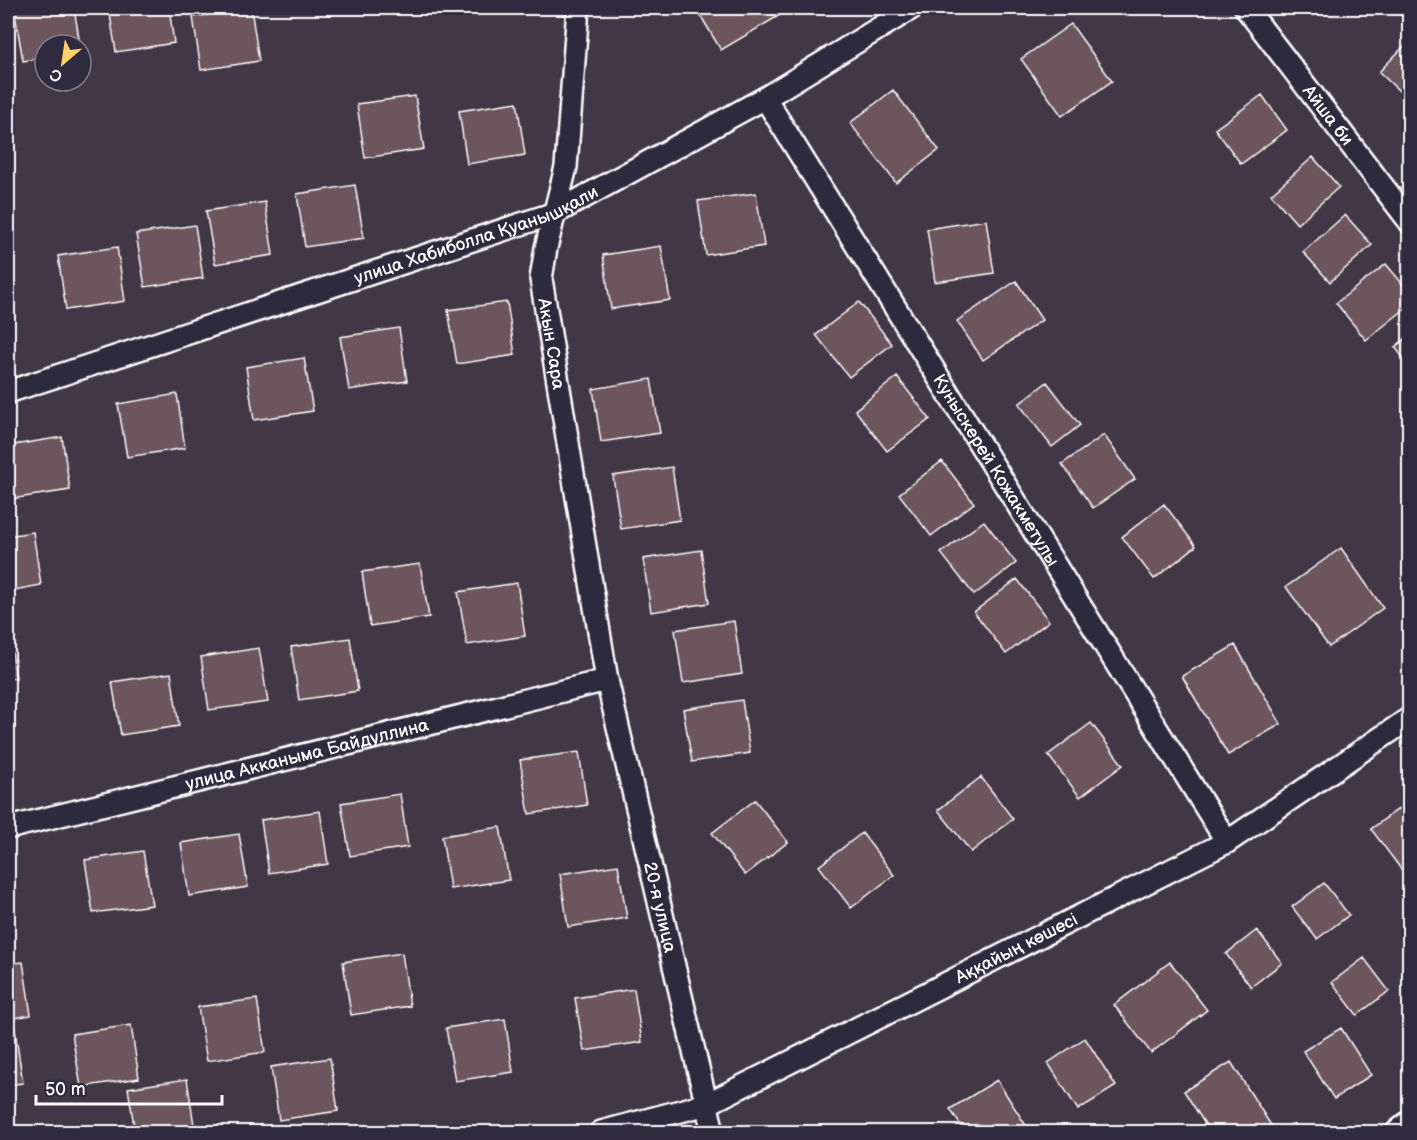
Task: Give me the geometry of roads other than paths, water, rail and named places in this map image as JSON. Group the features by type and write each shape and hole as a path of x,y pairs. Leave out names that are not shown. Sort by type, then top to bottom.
{"street":[{"name":"Акын Сара","path":"578,8 566,167 546,248 541,279 607,680"},
{"name":"улица Хабиболла Қуанышқали","path":"8,392 555,213 765,98 912,8"},
{"name":"Айша би","path":"1246,8 1410,222"},
{"name":"Куныскерей Кожакметулы","path":"765,98 1227,842"},
{"name":"улица Акканыма Байдуллина","path":"8,828 607,680"},
{"name":"20-я улица","path":"607,680 713,1132"},
{"name":"Аққайың көшесі","path":"601,1132 707,1104 1227,842 1410,718"},
{"path":"1397,1132 1410,1121"}]}
